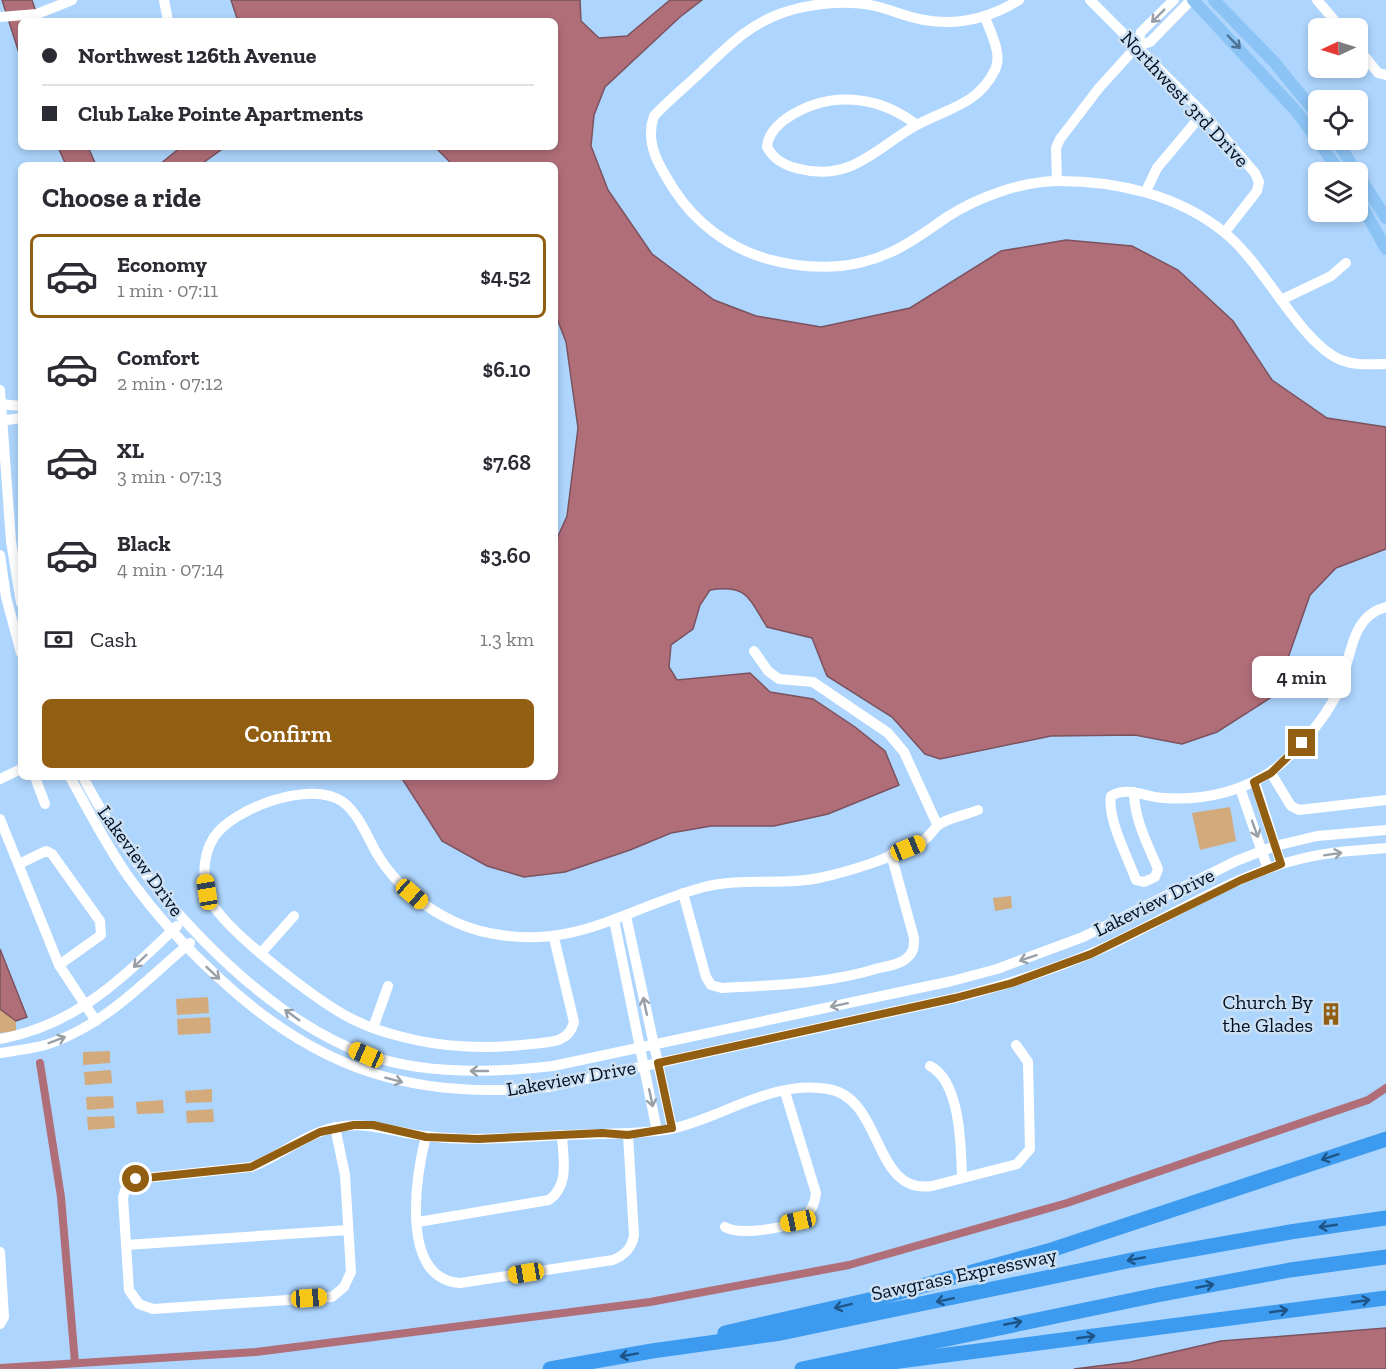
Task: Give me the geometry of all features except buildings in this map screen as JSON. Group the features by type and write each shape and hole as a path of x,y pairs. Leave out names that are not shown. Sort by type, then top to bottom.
{"highway":[{"path":"652,1351 882,1297 1012,1262 1386,1138"},
{"name":"Sawgrass Expressway","path":"550,1369 652,1351 781,1334 1132,1260 1290,1232 1386,1218"},
{"path":"808,1368 1001,1325 1157,1294 1290,1270 1386,1257"},
{"path":"808,1368 839,1369 1386,1298"}],"main road":[{"path":"1192,0 1276,87 1333,162"},
{"path":"1214,0 1274,62 1308,104"},
{"path":"1342,150 1386,218"},
{"path":"1368,217 1386,249"}],"street":[{"path":"0,17 42,12 72,0"},
{"path":"164,0 167,18"},
{"path":"1020,0 985,17 966,21 922,20 874,6 846,3 785,11 754,25 726,46 654,116 649,130 652,147 663,173 681,200 701,222 722,239 753,255 790,265 824,267 856,264 887,254 986,197 1057,181 1146,191 1225,232 1252,259 1304,329 1322,348 1340,360 1355,364 1386,364"},
{"name":"Northwest 3rd Drive","path":"1090,0 1203,113 1255,173 1259,182 1257,191 1225,232"},
{"path":"1057,181 1056,148 1060,139 1137,46 1141,32 1174,0"},
{"path":"1137,46 1150,42 1192,0"},
{"path":"1320,1 1333,18"},
{"path":"917,125 901,112 857,98 837,98 801,108 783,120 768,139 767,147 780,162 793,168 823,173 840,171 856,166 917,125 955,110 973,98 995,70 999,59 985,17"},
{"path":"1368,60 1378,73 1386,75"},
{"path":"1146,191 1157,168 1203,113"},
{"path":"1283,299 1331,276 1346,263"},
{"path":"0,390 11,541 18,584"},
{"path":"1,404 18,406"},
{"path":"2,421 18,418"},
{"path":"0,555 6,597 18,642"},
{"path":"1134,792 1134,805 1141,828 1158,869 1155,877 1144,882 1136,880 1109,805 1111,796 1120,791 1134,792 1163,798 1190,797 1240,788 1271,773 1311,734 1336,696 1359,624 1368,616 1386,607"},
{"path":"754,651 768,671 779,679 813,682 888,733 904,752 937,824"},
{"path":"0,779 18,770"},
{"path":"1271,773 1291,806 1299,810 1386,800"},
{"path":"36,780 45,804"},
{"name":"Lakeview Drive","path":"72,780 129,878 185,947 260,1014 319,1053 362,1071 409,1084 487,1091 549,1086 955,998 1059,966 1104,948 1281,864 1336,853 1386,848"},
{"name":"Lakeview Drive","path":"85,780 109,821 183,920 257,989 304,1024 366,1055 390,1062 466,1071 508,1071 553,1066 963,978 1055,949 1275,846 1317,836 1386,830"},
{"path":"1254,782 1281,864"},
{"path":"1240,788 1268,869"},
{"path":"554,938 574,1022 572,1033 564,1039 539,1044 483,1047 406,1038 350,1018 261,953 215,908 207,892 204,873 206,852 215,836 230,820 256,807 296,795 314,793 329,796 343,802 363,829 378,857 400,884 423,904 454,922 486,933 519,938 554,938 626,916 706,886 733,882 818,878 924,841 937,824 978,810"},
{"path":"0,819 59,965 96,1021"},
{"path":"19,864 45,851 52,854 100,921 101,935 59,965"},
{"path":"683,893 706,977 711,985 722,988 810,984 853,976 908,958 913,950 914,938 891,854"},
{"path":"261,953 294,916"},
{"path":"626,916 672,1128"},
{"path":"0,1039 52,1025 84,1006 120,981 183,920"},
{"path":"614,920 657,1131"},
{"path":"0,1053 59,1041 96,1021 132,995 198,936"},
{"path":"373,1028 388,986"},
{"path":"875,998 878,1015"},
{"path":"319,1053 329,1038"},
{"path":"335,1127 345,1175 351,1272 344,1287 332,1297 153,1309 139,1304 129,1290 123,1198 130,1183 144,1177 251,1167 284,1152 301,1140 335,1127 373,1125 426,1137 508,1139 562,1135 628,1135 672,1128 743,1103 785,1092 818,1087 840,1092 859,1108 890,1166 903,1182 922,1188 1017,1164 1030,1149 1028,1062 1016,1045"},
{"path":"930,1066 945,1078 959,1121 962,1178"},
{"path":"725,1227 744,1233 798,1221 811,1211 816,1193 785,1092"},
{"path":"418,1222 549,1200 562,1188 562,1135"},
{"path":"426,1137 417,1178 420,1251 425,1264 435,1275 450,1282 460,1283 613,1260 628,1250 634,1234 628,1135"},
{"path":"126,1245 348,1230"},
{"path":"0,1252 4,1317 0,1324"}],"shaded area":[{"path":"2,0 32,0 38,18 18,18 18,50"},
{"path":"231,0 580,0 581,21 599,38 627,36 670,0 702,0 680,17 605,87 594,115 591,146 608,190 652,254 714,300 756,316 821,327 910,308 1001,251 1066,240 1132,246 1178,270 1233,321 1272,380 1327,418 1386,427 1386,549 1336,568 1310,595 1275,695 1217,732 1182,744 1135,735 1051,736 940,759 925,754 892,717 827,676 812,638 767,627 751,601 740,592 732,589 710,590 700,605 693,629 671,645 669,667 677,680 750,673 770,692 813,699 855,727 885,751 899,785 828,814 774,826 711,826 671,833 565,872 524,877 487,866 442,841 403,780 558,780 558,536 567,516 578,428 566,342 558,321 558,162 450,162 438,150 558,150 558,18 237,18"},
{"path":"59,150 89,150 95,162 65,162"},
{"path":"177,150 221,150 204,162 163,162"},
{"path":"1230,807 1236,841 1200,850 1192,813"},
{"path":"1011,896 1012,908 995,911 993,898"},
{"path":"0,949 27,1017 16,1021 0,1009"},
{"path":"208,997 209,1013 177,1015 176,999"},
{"path":"0,1009 16,1021 16,1031 0,1033"},
{"path":"210,1017 211,1033 178,1035 177,1019"},
{"path":"110,1051 110,1063 83,1065 83,1052"},
{"path":"111,1070 112,1083 85,1085 84,1072"},
{"path":"212,1089 212,1102 186,1103 185,1091"},
{"path":"113,1096 114,1108 87,1110 86,1097"},
{"path":"163,1100 164,1113 137,1114 136,1102"},
{"path":"213,1109 214,1122 187,1123 186,1111"},
{"path":"114,1116 115,1128 88,1130 87,1117"},
{"path":"1386,1328 1386,1369 1074,1369 1130,1362 1221,1341"}],"waterway":[{"path":"40,1063 61,1197 75,1363"},
{"path":"0,1368 256,1352 650,1302 849,1265 1067,1203 1368,1100 1386,1088"}],"place":[{"name":"Church By the Glades","path":"1331,1014"}],"route":[{"path":"136,1179 251,1167 266,1162 301,1140 320,1132 335,1127 354,1125 373,1125 426,1137 478,1139 602,1133 628,1135 672,1128 658,1063 955,998 1012,983 1091,954 1241,880 1281,864 1254,782 1271,773 1302,743"}]}
